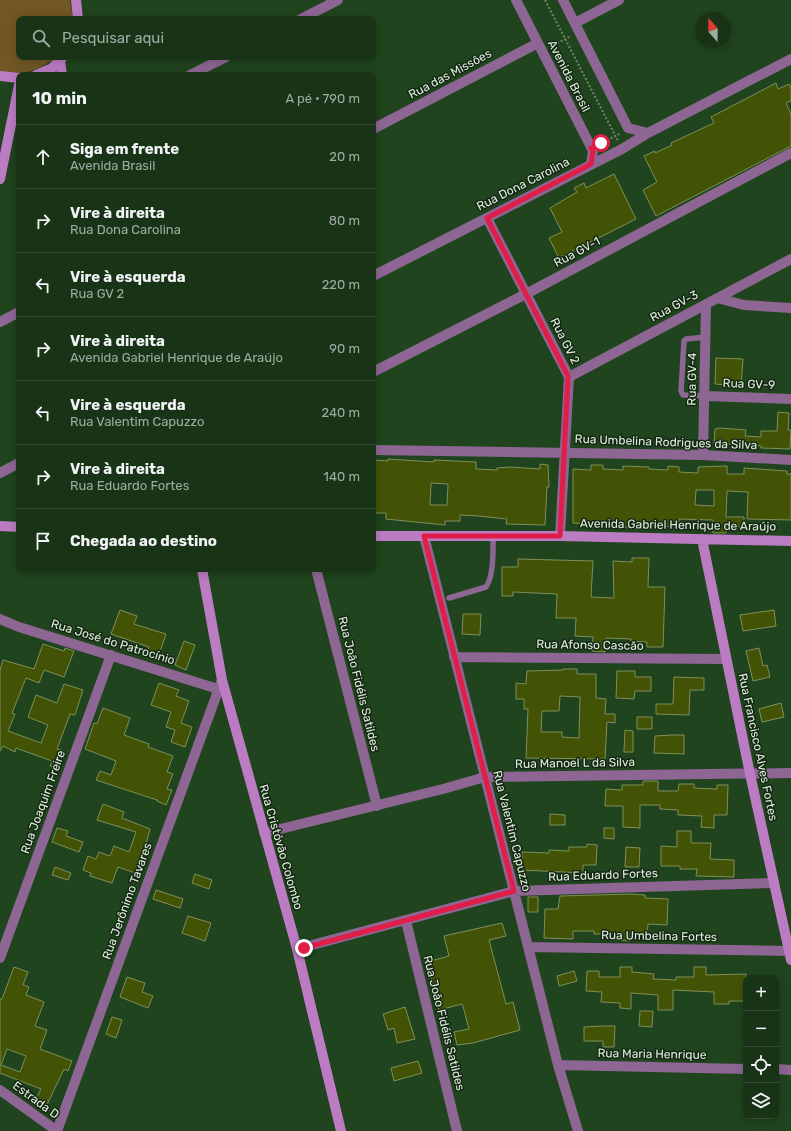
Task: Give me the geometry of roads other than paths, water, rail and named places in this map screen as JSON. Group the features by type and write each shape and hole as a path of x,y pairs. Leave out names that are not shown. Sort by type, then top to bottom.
{"street":[{"path":"76,0 78,16"},
{"path":"307,16 338,0"},
{"name":"Avenida Brasil","path":"516,0 593,151 591,164"},
{"path":"563,0 628,128 648,134"},
{"path":"577,28 619,0"},
{"name":"Rua das Missões","path":"376,128 540,47"},
{"name":"Rua Dona Carolina","path":"376,274 622,149 791,59"},
{"path":"44,72 60,60"},
{"path":"61,60 62,72"},
{"path":"196,72 220,60"},
{"path":"0,76 16,78"},
{"path":"0,179 16,101"},
{"name":"Rua GV-1","path":"376,370 526,294 791,153"},
{"name":"Rua GV 2","path":"487,218 568,376 560,536"},
{"name":"Rua GV-3","path":"568,376 791,259"},
{"path":"717,298 744,306 791,308"},
{"name":"Rua GV-4","path":"703,455 706,396 706,304"},
{"path":"0,322 16,314"},
{"name":"Rua GV-9","path":"706,396 791,399"},
{"name":"Rua Umbelina Rodrigues da Silva","path":"376,450 703,455 791,460"},
{"path":"0,473 16,465"},
{"path":"0,526 16,527"},
{"name":"Avenida Gabriel Henrique de Araújo","path":"376,536 560,536 791,541"},
{"name":"Rua Valentim Capuzzo","path":"424,536 558,1065 578,1131"},
{"name":"Rua Francisco Alves Fortes","path":"702,539 750,774 790,956"},
{"name":"Rua Cristóvão Colombo","path":"202,572 220,685 297,949 341,1131"},
{"name":"Rua João Fidélis Satildes","path":"317,572 377,806"},
{"name":"Rua José do Patrocínio","path":"0,620 111,655 220,685"},
{"name":"Rua Joaquim Freire","path":"0,958 111,655"},
{"name":"Rua Afonso Cascão","path":"454,657 726,659"},
{"name":"Rua Jerônimo Tavares","path":"57,1131 220,685"},
{"name":"Rua Manoel L da Silva","path":"264,833 377,806 484,777 791,773"},
{"name":"Rua Eduardo Fortes","path":"297,949 514,891 774,883"},
{"name":"Rua João Fidélis Satildes","path":"406,921 457,1131"},
{"name":"Rua Umbelina Fortes","path":"528,948 790,956"},
{"name":"Rua Maria Henrique","path":"558,1065 743,1069"},
{"path":"779,1069 791,1070"},
{"name":"Estrada D","path":"0,1090 57,1131"}],"lane":[{"path":"706,337 684,340 681,391 683,395 706,396"},
{"path":"448,598 486,587 489,584 493,559 493,536"}]}
